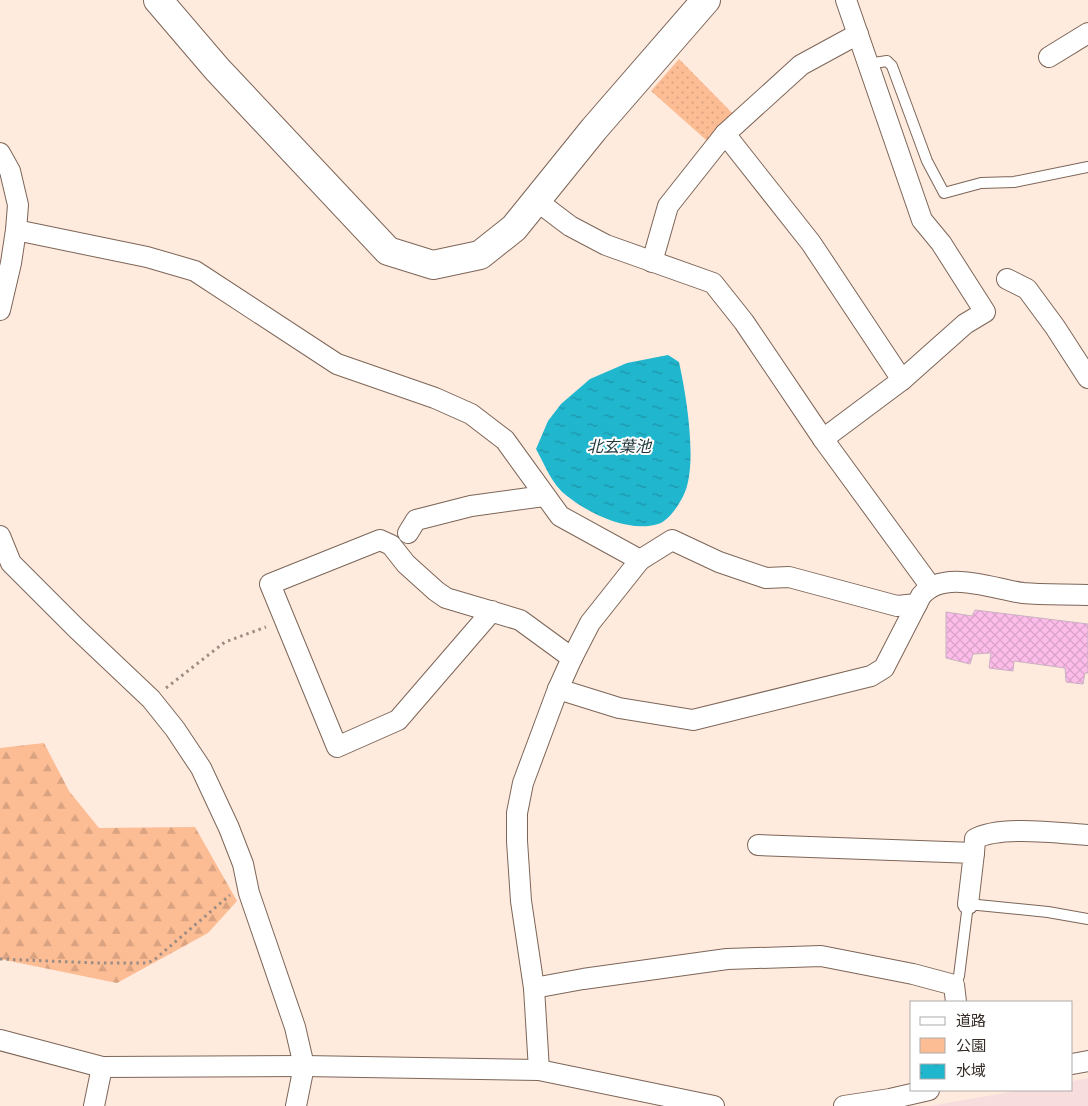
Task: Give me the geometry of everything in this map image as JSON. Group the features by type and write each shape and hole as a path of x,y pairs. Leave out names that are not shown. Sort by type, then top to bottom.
{"street":[{"path":"158,0 218,69 388,251 433,265 480,255 514,228 594,129 706,0"},
{"path":"824,439 902,380 965,324 985,312 941,243 922,220 846,0"},
{"path":"652,262 668,206 725,134 801,65 858,34"},
{"path":"1049,57 1088,34"},
{"path":"725,134 811,243 902,380"},
{"path":"0,153 10,171 18,205 11,263 0,305"},
{"path":"537,201 570,226 606,245 713,283 744,322 824,439 931,587"},
{"path":"16,230 147,257 195,271 337,364 435,398 471,414 505,440 560,516 640,560"},
{"path":"1007,279 1027,290 1055,327 1088,378"},
{"path":"408,533 416,520 471,506 544,496"},
{"path":"0,536 11,563 77,630 151,699 176,729 201,768 229,828 243,864 248,885 295,1027 304,1066 296,1106"},
{"path":"492,611 398,720 337,747 270,584 380,540 391,545 406,564 446,598 492,611 520,620 572,658"},
{"path":"539,1070 534,988 521,901 516,841 517,813 523,783 558,689 572,658 590,622 640,560 672,540 719,562 766,578 789,577 897,606 917,604"},
{"path":"558,689 619,708 692,720 871,676 884,668 917,604 926,590 931,587 951,581 985,585 1023,593 1088,595"},
{"path":"968,904 975,840 984,834 1030,830 1088,835"},
{"path":"758,845 974,852"},
{"path":"534,988 583,978 727,959 821,956 913,974 955,994"},
{"path":"0,1040 102,1067 304,1066 539,1070 714,1106"},
{"path":"1073,1064 1088,1061"},
{"path":"94,1106 102,1067"},
{"path":"844,1106 890,1099 925,1091"}],"lane":[{"path":"868,64 887,61 892,66 927,161 944,193 981,183 1014,182 1088,167"},
{"path":"955,994 968,904 1048,912 1088,919"}],"path":[{"path":"151,699 225,642 285,620"},
{"path":"0,959 147,963 154,960 237,889 248,885"}],"shaded area":[{"path":"1088,1078 1088,1106 930,1106 1015,1091 1073,1091 1073,1081"}],"green space":[{"path":"679,59 738,119 714,147 651,91"},
{"path":"44,743 69,791 99,828 195,827 237,901 208,933 117,983 0,959 0,748"}],"water":[{"name":"北玄葉池","path":"668,355 679,362 687,407 691,458 687,486 680,503 663,522 647,526 635,526 610,520 576,503 562,491 549,474 536,449 548,421 561,404 590,379 627,363"}],"building":[{"path":"975,610 1088,624 1088,673 1085,673 1083,684 1066,682 1065,668 1014,661 1013,671 989,668 991,653 973,654 970,664 946,658 946,612 972,616"}]}
